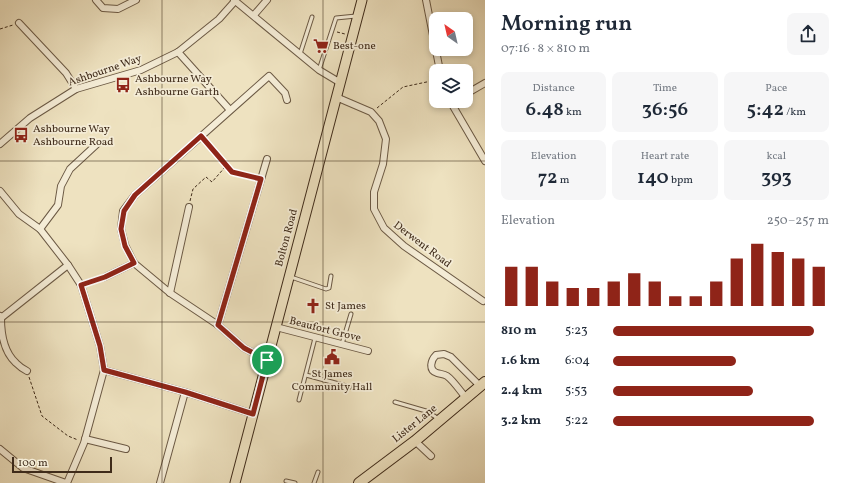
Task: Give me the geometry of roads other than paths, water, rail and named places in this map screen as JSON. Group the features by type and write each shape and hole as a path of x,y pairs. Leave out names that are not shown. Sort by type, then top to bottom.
{"highway":[{"name":"Lister Lane","path":"359,483 415,441 483,384"}],"main road":[{"name":"Bolton Road","path":"235,483 339,82 362,0"}],"street":[{"path":"96,0 103,8 118,9 136,0"},
{"path":"254,15 267,0"},
{"path":"426,0 439,64"},
{"path":"235,1 254,15 319,70 339,82"},
{"name":"Ashbourne Way","path":"0,144 30,118 76,89 141,70 178,52 219,19 235,1"},
{"path":"19,23 66,73 76,89"},
{"path":"178,52 230,110"},
{"path":"267,360 244,348 218,325 170,293 134,263 125,246 121,229 124,211 135,195 269,76 285,93 287,100"},
{"path":"473,90 485,82"},
{"name":"Derwent Road","path":"336,97 372,112 379,121 386,139 383,164 374,192 374,209 384,228 404,246 483,301"},
{"path":"455,108 485,161"},
{"path":"40,229 58,205 61,186 70,169 97,144"},
{"path":"218,325 267,159"},
{"path":"0,191 19,214 40,229 68,265 81,285 100,346 104,370 85,441 66,483 22,468 0,449"},
{"path":"170,293 189,207"},
{"path":"105,277 134,263"},
{"path":"27,371 16,363 6,348 1,332 1,317 68,265"},
{"name":"Beaufort Grove","path":"276,328 368,351"},
{"path":"466,398 446,375 435,373 432,369 431,364 436,355 444,354 452,357 483,384"},
{"path":"104,370 185,392 253,414"},
{"path":"160,483 185,392"},
{"path":"85,441 126,449"},
{"path":"415,441 431,456"}],"lane":[{"path":"319,70 336,18 358,15"},
{"path":"300,54 312,17"},
{"path":"289,276 326,289 329,288 332,276"},
{"path":"342,344 351,314"},
{"path":"299,400 314,338"},
{"path":"306,375 350,387"},
{"path":"395,402 426,411 441,420"},
{"path":"314,483 318,472"},
{"path":"286,481 295,483"}],"place":[{"name":"Best-one","path":"321,46"},
{"name":"Ashbourne Way Ashbourne Garth","path":"123,85"},
{"name":"Ashbourne Way Ashbourne Road","path":"21,135"},
{"name":"St James","path":"313,306"},
{"name":"St James Community Hall","path":"332,357"}]}
